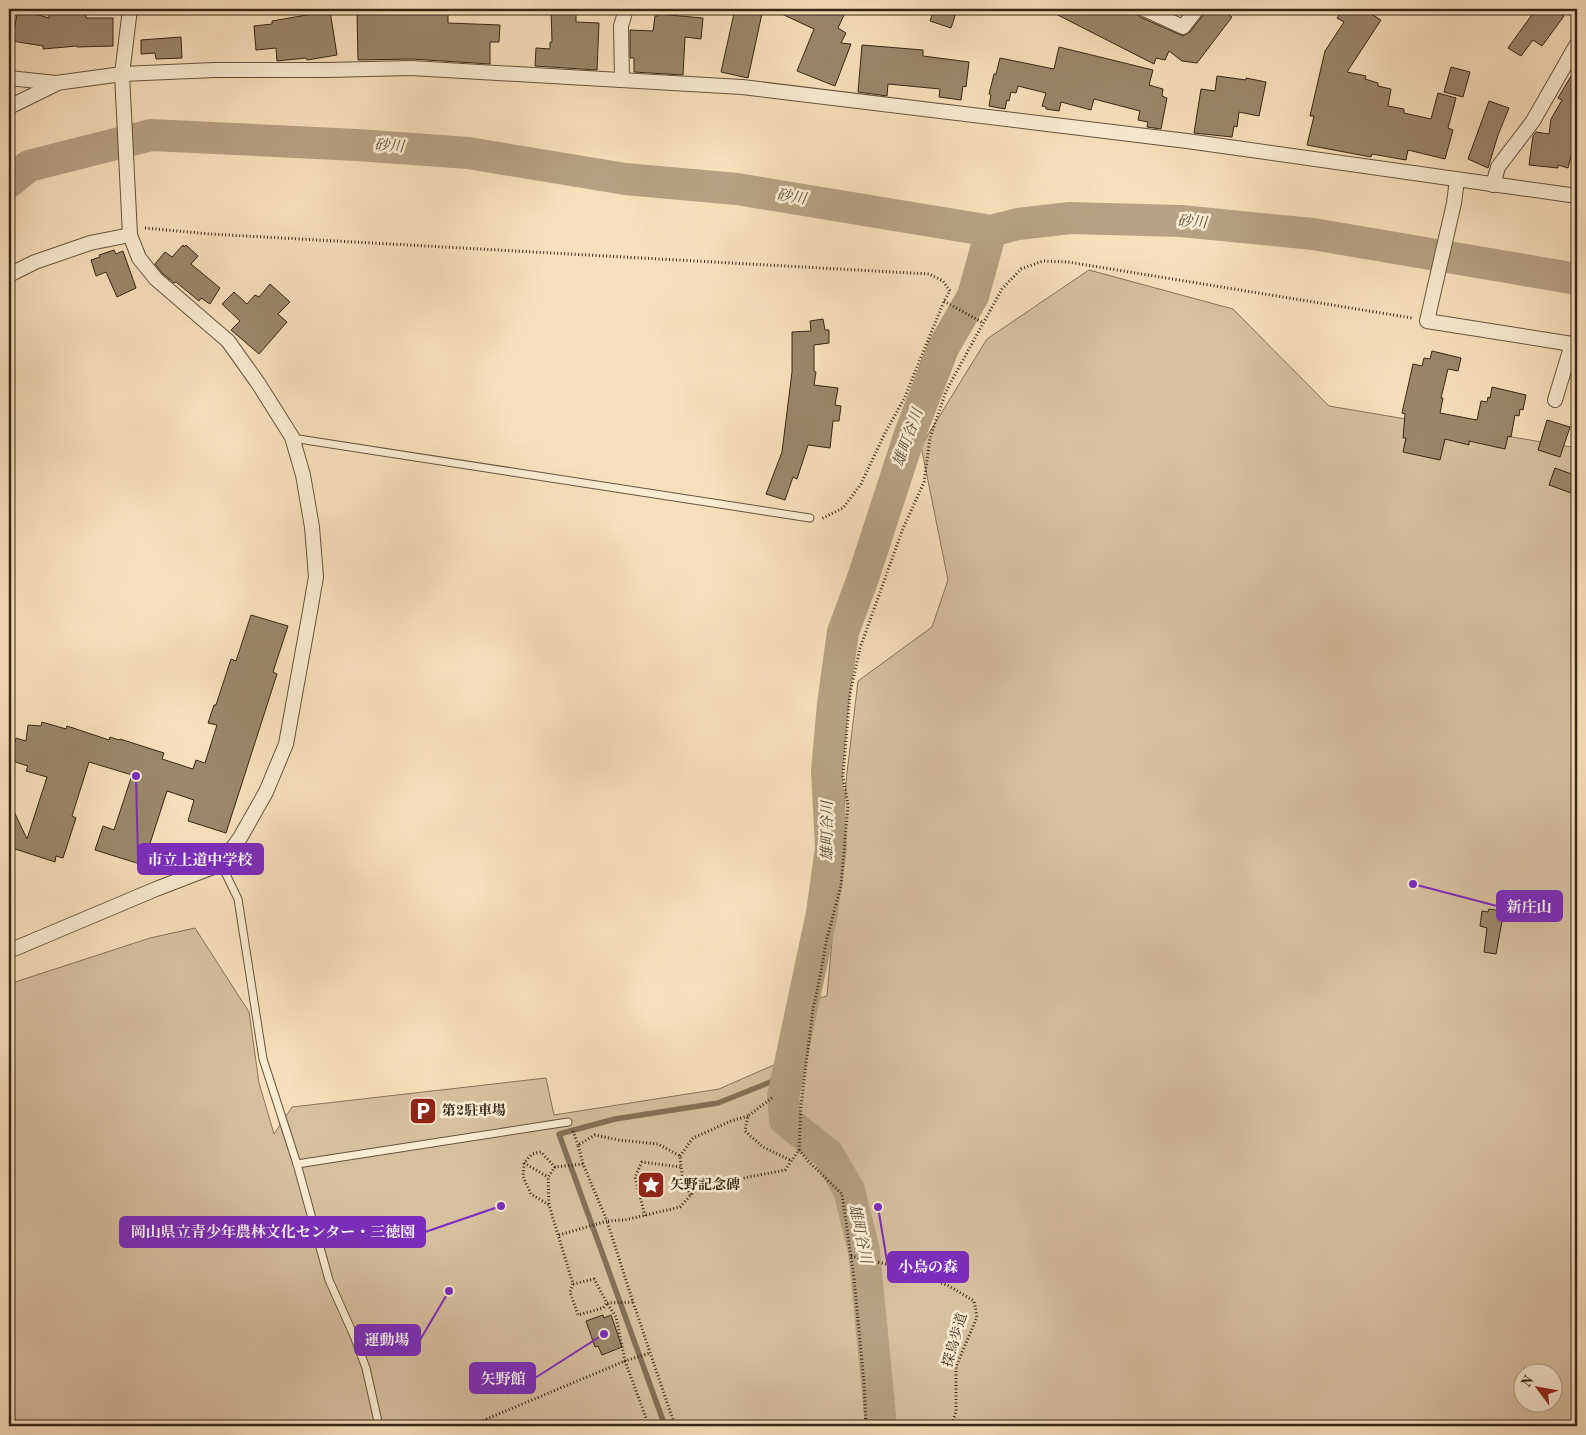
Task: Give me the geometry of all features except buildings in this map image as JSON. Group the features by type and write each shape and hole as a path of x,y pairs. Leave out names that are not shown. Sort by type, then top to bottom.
{"street":[{"path":"9,951 156,889 221,864 240,838 266,792 286,744 316,577 312,527 303,475 292,438 258,383 228,341 156,278 139,258 129,227 122,81 130,9"},
{"path":"622,80 621,26 626,9"},
{"path":"1144,9 1183,27 1197,9"},
{"path":"1492,185 1498,167 1533,121 1577,44"},
{"path":"9,78 56,83 122,81 214,70 411,68 752,88 1196,142 1577,196"},
{"path":"9,107 56,83"},
{"path":"1457,180 1454,203 1428,317 1572,344 1555,400"},
{"path":"9,275 35,262 129,227"}],"lane":[{"path":"292,438 810,518"},
{"path":"221,864 238,899 263,1059 297,1164 329,1280 366,1368 379,1426"},
{"path":"297,1164 568,1122"},
{"path":"377,1417 385,1426"}],"path":[{"path":"129,227 210,234 929,274 943,281 950,291 944,301 904,398 861,484 843,508 821,519 810,518"},
{"path":"559,1235 607,1221 625,1220 680,1207 698,1187 785,1170 799,1150 801,1105 811,1018 827,938 840,886 848,805 842,776 850,694 860,648 902,531 924,482 930,438 946,391 1002,289 1020,269 1044,261 1068,262 1428,317"},
{"path":"944,301 983,323"},
{"path":"691,1195 682,1181 680,1156 693,1138 731,1121 748,1116 772,1098"},
{"path":"748,1116 745,1131 763,1147 792,1160"},
{"path":"675,1426 607,1221 583,1164 578,1145 595,1134 618,1140 658,1144 680,1156"},
{"path":"799,1150 810,1164 842,1194 851,1256 864,1384 866,1426"},
{"path":"549,1205 531,1194 523,1177 524,1163 532,1154 541,1152 555,1166 583,1164"},
{"path":"645,1216 635,1177 642,1162 681,1167"},
{"path":"524,1163 548,1177"},
{"path":"555,1166 548,1177 549,1205 573,1284 570,1292 578,1314 603,1308 608,1302"},
{"name":"探鳥歩道","path":"851,1256 908,1269 949,1286 974,1301 977,1317 956,1367 956,1412 951,1426"},
{"path":"573,1284 594,1279 608,1302 616,1317 626,1361 649,1426"},
{"path":"608,1302 633,1302"},
{"path":"470,1426 626,1361 650,1353"},
{"path":"486,1418 490,1426"}],"shaded area":[{"path":"1089,270 1233,309 1329,406 1577,448 1577,1426 9,1426 9,984 150,938 195,928 249,1012 259,1083 274,1134 292,1107 546,1078 554,1115 719,1089 776,1064 789,1005 827,996 847,773 858,681 932,627 948,580 921,446 987,339"}],"waterway":[{"name":"砂川","path":"9,182 29,166 151,135 357,145 468,153 625,179 737,189 991,231 1018,224 1070,218 1181,221 1313,234 1577,279"},
{"name":"雄町谷川","path":"881,1426 864,1251 849,1190 828,1154 785,1120 783,1097 822,913 831,848 827,771 833,704 843,632 863,578 910,434 943,348 973,296 991,231"},
{"path":"665,1426 559,1134 615,1119 718,1103 773,1081 789,1070"}],"place":[{"name":"市立上道中学校","path":"136,776"},
{"name":"新庄山","path":"1413,884"},
{"name":"第2駐車場","path":"423,1111"},
{"name":"矢野記念碑","path":"651,1185"},
{"name":"岡山県立青少年農林文化センター・三徳園","path":"501,1206"},
{"name":"小鳥の森","path":"878,1207"},
{"name":"運動場","path":"449,1291"},
{"name":"矢野館","path":"604,1334"}]}
